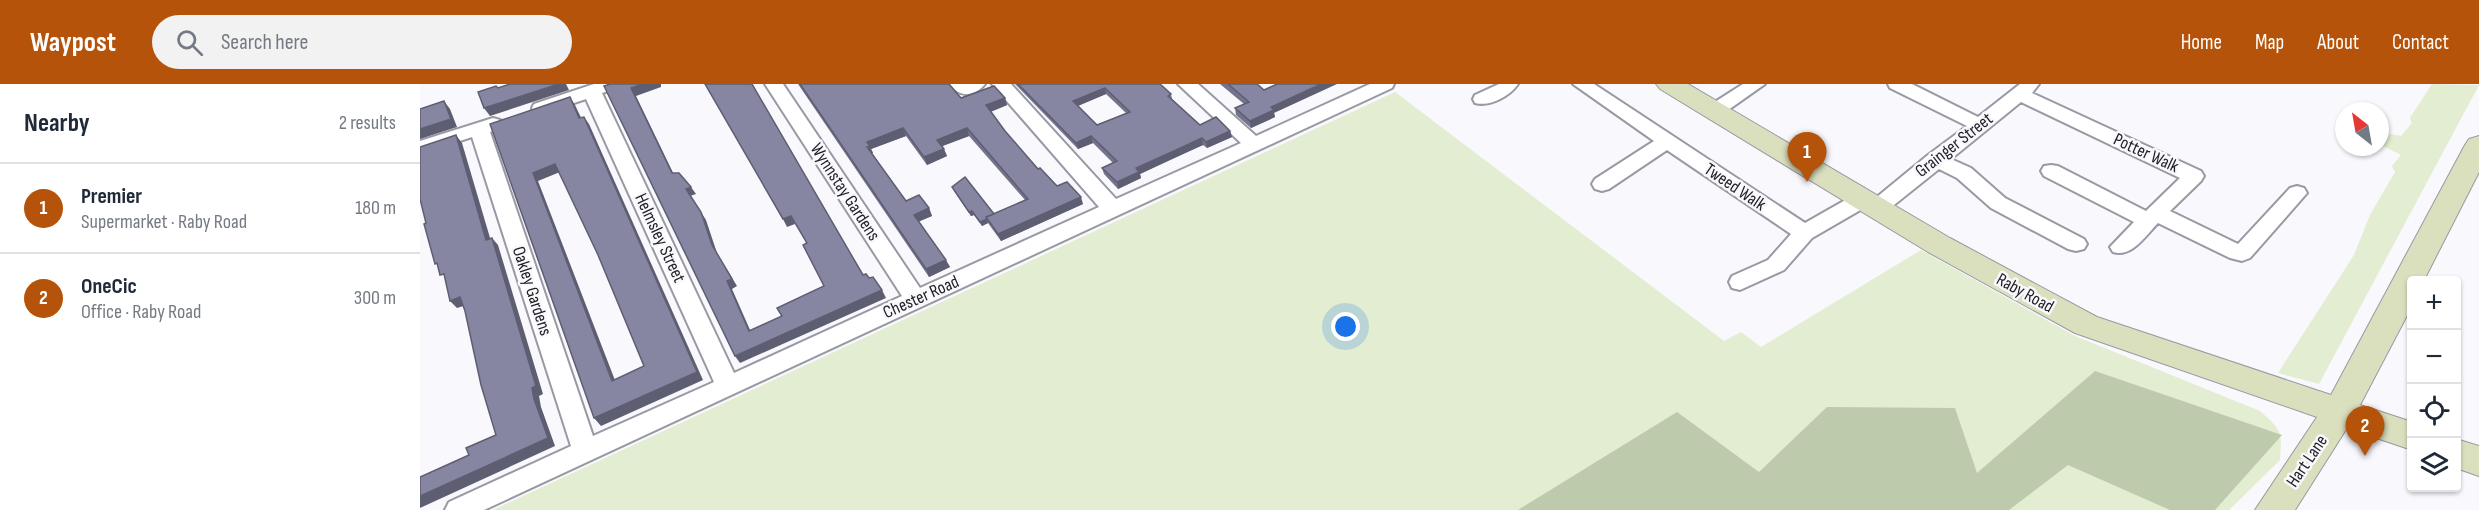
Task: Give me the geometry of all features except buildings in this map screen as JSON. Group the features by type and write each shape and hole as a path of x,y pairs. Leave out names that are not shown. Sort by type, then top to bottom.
{"street":[{"path":"420,148 612,84"},
{"name":"Wynnstay Gardens","path":"774,84 916,299"},
{"path":"1001,84 1113,209"},
{"path":"1187,84 1254,144"},
{"name":"Chester Road","path":"458,510 1385,84"},
{"path":"1482,99 1504,89 1509,84"},
{"name":"Tweed Walk","path":"1582,84 1804,233"},
{"name":"Raby Road","path":"1669,84 1870,204 2025,293 2086,325 2407,434"},
{"path":"1714,111 1756,84"},
{"path":"1897,84 1980,125"},
{"name":"Grainger Street","path":"1740,282 1776,265 1804,233 1870,204 1935,159 2026,89"},
{"name":"Potter Walk","path":"2026,89 2194,176 2152,217"},
{"name":"Helmsley Street","path":"592,91 728,386"},
{"name":"Oakley Gardens","path":"478,129 586,452"},
{"path":"1602,184 1667,141"},
{"name":"Hart Lane","path":"2274,510 2339,412 2479,144"},
{"path":"1935,159 1964,173 1998,203 2076,244"},
{"path":"2051,171 2233,252 2242,253 2297,193"},
{"path":"2121,247 2152,217"},
{"path":"2461,454 2479,461"}],"green space":[{"path":"2432,84 2479,85 2319,384 2278,373 2354,255 2370,215 2395,172 2392,166 2401,155 2389,149 2389,135 2401,136 2412,123 2410,118"},
{"path":"1395,92 1724,341 1741,332 1761,347 1921,250 2075,336 2260,411 2277,427 2281,442 2280,460 2229,510 493,510"},
{"path":"2095,371 2282,435 2215,510 2170,510 2068,465 2009,510 1518,510 1677,412 1759,472 1827,407 1955,408 1977,473"}],"place":[{"name":"Premier","path":"1807,182"},
{"name":"OneCic","path":"2365,456"}]}
